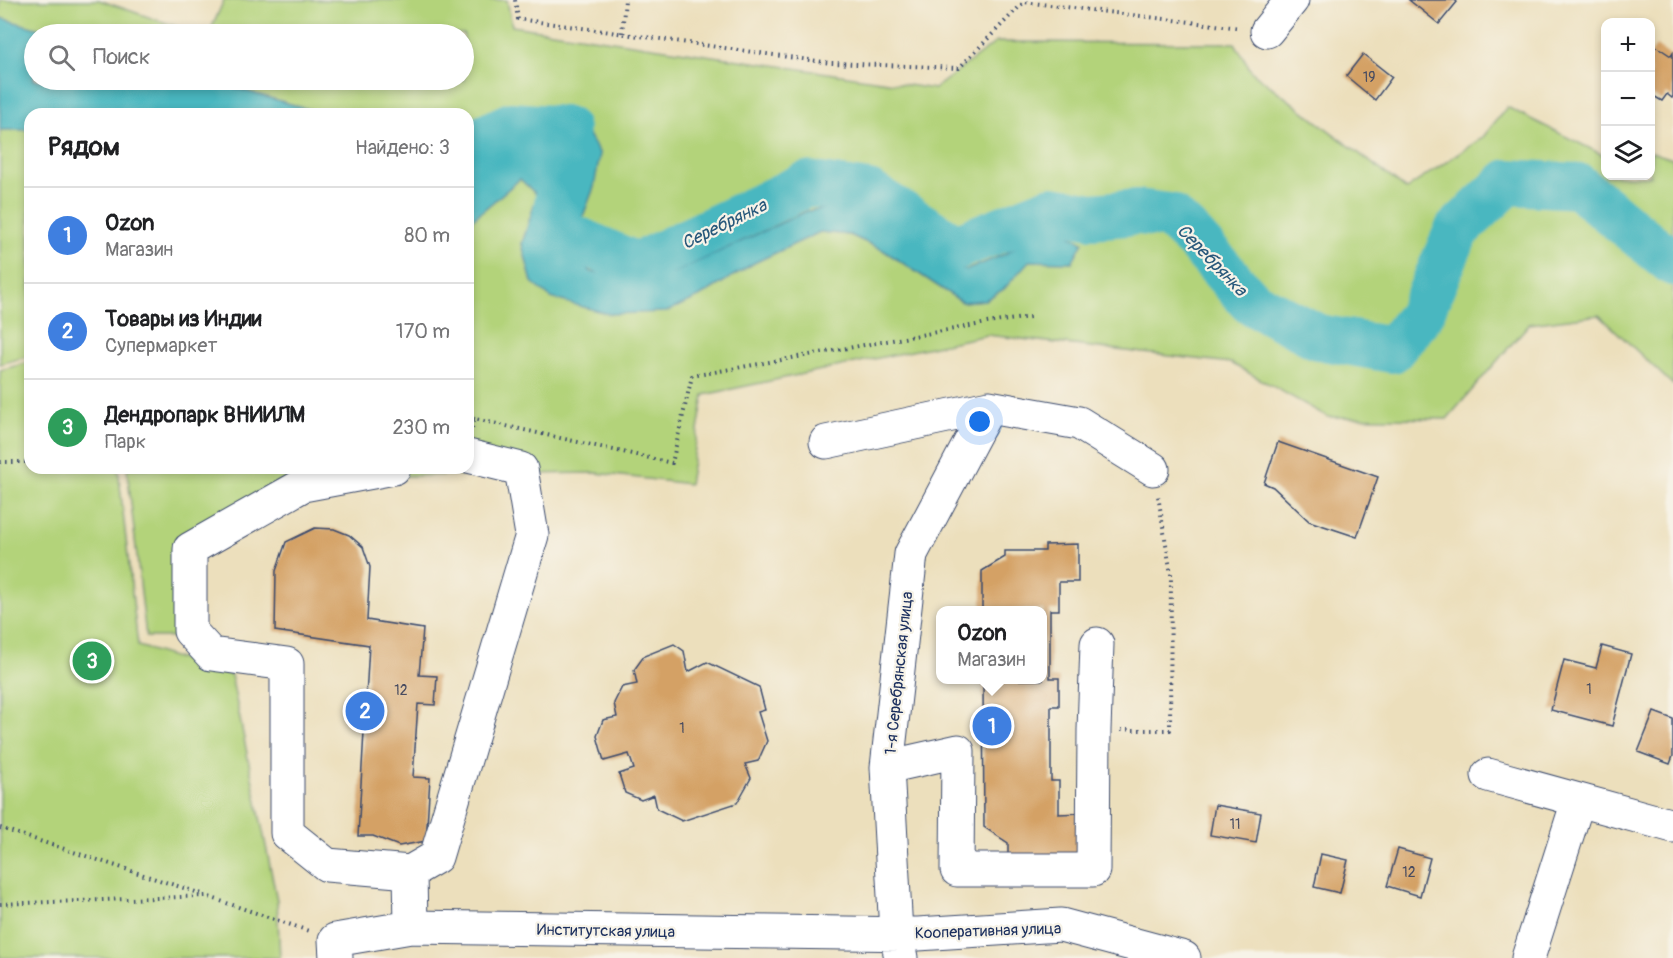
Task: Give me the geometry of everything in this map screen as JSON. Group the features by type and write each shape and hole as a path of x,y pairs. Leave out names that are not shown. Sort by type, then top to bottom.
{"street":[{"path":"1267,31 1292,0"},
{"path":"826,442 989,407 1079,423 1154,469"},
{"name":"1-я Серебрянская улица","path":"898,945 887,767 911,554 989,407"},
{"path":"362,474 303,485 190,549 190,631 212,654 287,664 287,833 327,865 410,872 436,856 532,535 521,469 474,448"},
{"path":"887,767 958,751 957,870 1093,870 1097,644"},
{"path":"1488,775 1673,826"},
{"path":"1528,958 1578,801"},
{"path":"410,872 411,927"},
{"name":"Кооперативная улица","path":"898,945 918,934 1061,925 1184,958"},
{"name":"Институтская улица","path":"336,949 411,927 898,945"}],"path":[{"path":"515,0 518,19 831,63 959,68 1024,2 1267,31"},
{"path":"622,33 625,0"},
{"path":"474,423 475,418 672,463 692,376 987,322 1030,317"},
{"path":"0,462 24,462"},
{"path":"1094,730 1170,730 1171,574 1154,469"},
{"path":"0,828 206,896 336,949"},
{"path":"0,904 206,896"}],"green space":[{"path":"0,0 99,0 169,24 24,25 0,18"},
{"path":"224,0 507,0 512,26 934,89 996,42 1235,43 1252,72 1406,189 1483,137 1507,107 1601,154 1601,180 1655,180 1655,153 1673,159 1673,385 1599,315 1529,324 1447,419 1328,417 1231,363 987,335 704,395 689,484 596,473 395,476 305,490 183,559 177,637 146,637 128,474 474,474 474,218 520,179 537,195 522,244 532,282 699,297 754,263 820,232 850,235 883,250 962,302 985,300 1004,289 1028,261 1072,262 1046,228 1005,254 967,270 947,264 885,219 831,208 807,211 673,273 624,275 591,272 572,245 594,187 541,121 474,158 474,108 304,108 242,90 474,90 474,24 213,24"},
{"path":"24,129 24,358 0,364 0,130"},
{"path":"24,364 24,474 119,474 138,646 231,675 277,900 280,958 0,958 0,370"}],"water":[{"path":"0,18 24,25 24,90 242,90 304,108 24,108 24,130 0,130"},
{"path":"541,121 582,125 600,154 594,187 572,245 591,272 624,275 673,273 807,211 831,208 885,219 947,264 967,270 1005,254 1046,228 1064,232 1083,242 1072,262 1029,261 1004,289 985,300 962,302 883,250 850,235 820,232 754,263 699,297 666,312 609,314 551,298 532,282 522,244 537,195 520,179 474,218 474,158"}],"building":[{"path":"1409,0 1455,0 1457,2 1439,24"},
{"path":"1655,47 1671,56 1673,53 1673,96 1672,98 1667,94 1662,101 1655,97"},
{"path":"1363,54 1392,77 1375,100 1346,76"},
{"path":"1278,442 1378,477 1357,537 1309,521 1273,487 1264,483"},
{"path":"315,528 334,529 349,535 363,547 370,567 367,620 423,629 419,675 437,676 435,705 418,704 413,777 430,778 426,841 399,846 373,836 358,836 369,645 275,631 276,571 286,542"},
{"path":"1078,544 1078,582 1059,582 1059,610 1050,610 1050,678 1059,678 1059,706 1051,706 1051,781 1059,781 1059,814 1083,813 1083,859 1008,855 1008,843 984,827 983,684 1047,684 1047,606 982,606 982,571 1005,557 1005,551 1045,551 1045,545"},
{"path":"674,644 684,651 688,672 707,662 759,687 765,710 758,712 767,741 758,761 745,764 751,778 737,803 682,821 657,809 654,795 641,800 625,793 619,774 634,769 629,754 604,761 597,736 603,720 617,717 614,703 622,687 637,684 634,670 644,656"},
{"path":"1602,646 1631,654 1612,726 1551,710 1564,660 1596,668"},
{"path":"1654,712 1673,719 1673,756 1670,764 1638,752"},
{"path":"1215,805 1261,813 1256,843 1210,835"},
{"path":"1398,849 1430,858 1420,896 1387,886"},
{"path":"1321,854 1348,860 1340,893 1314,887"}],"waterway":[{"name":"Серебрянка","path":"474,142 511,125 566,129 554,229 637,265 807,184 869,193 956,247 1052,209 1092,216 1138,212 1170,216 1195,239 1251,302 1318,337 1392,350 1420,316 1457,230 1508,182 1578,186 1673,263"}],"place":[{"name":"Дендропарк ВНИИЛМ","path":"92,661"},
{"name":"Товары из Индии","path":"365,711"},
{"name":"Ozon","path":"992,726"}]}
